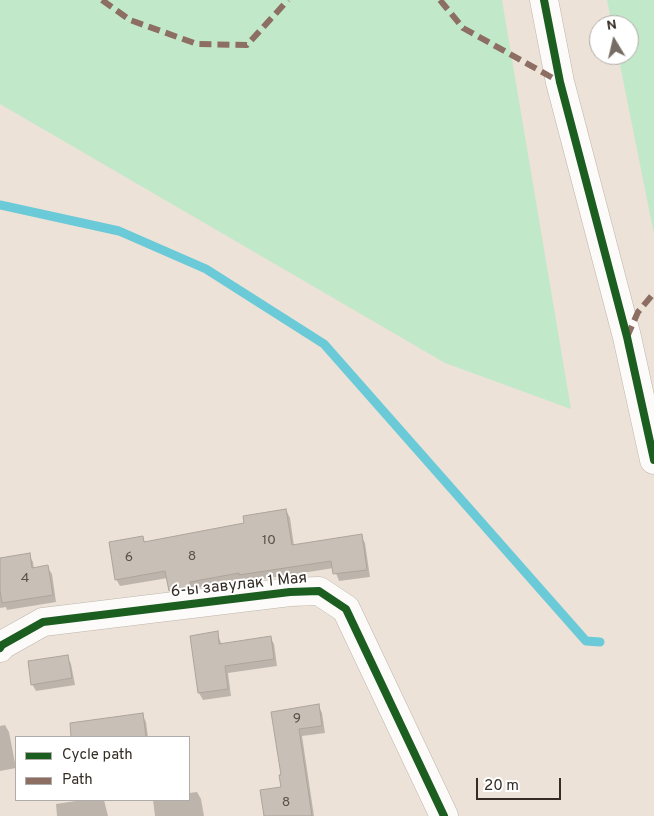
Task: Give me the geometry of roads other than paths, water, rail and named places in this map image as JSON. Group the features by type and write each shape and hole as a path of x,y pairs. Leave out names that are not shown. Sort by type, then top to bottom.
{"street":[{"path":"544,0 560,82 627,338 654,460"},
{"name":"6-ы завулак 1 Мая","path":"0,648 2,645 43,622 290,592 319,591 346,609 444,816"}],"waterway":[{"path":"0,205 119,231 206,269 324,344 586,641 600,642"}]}
